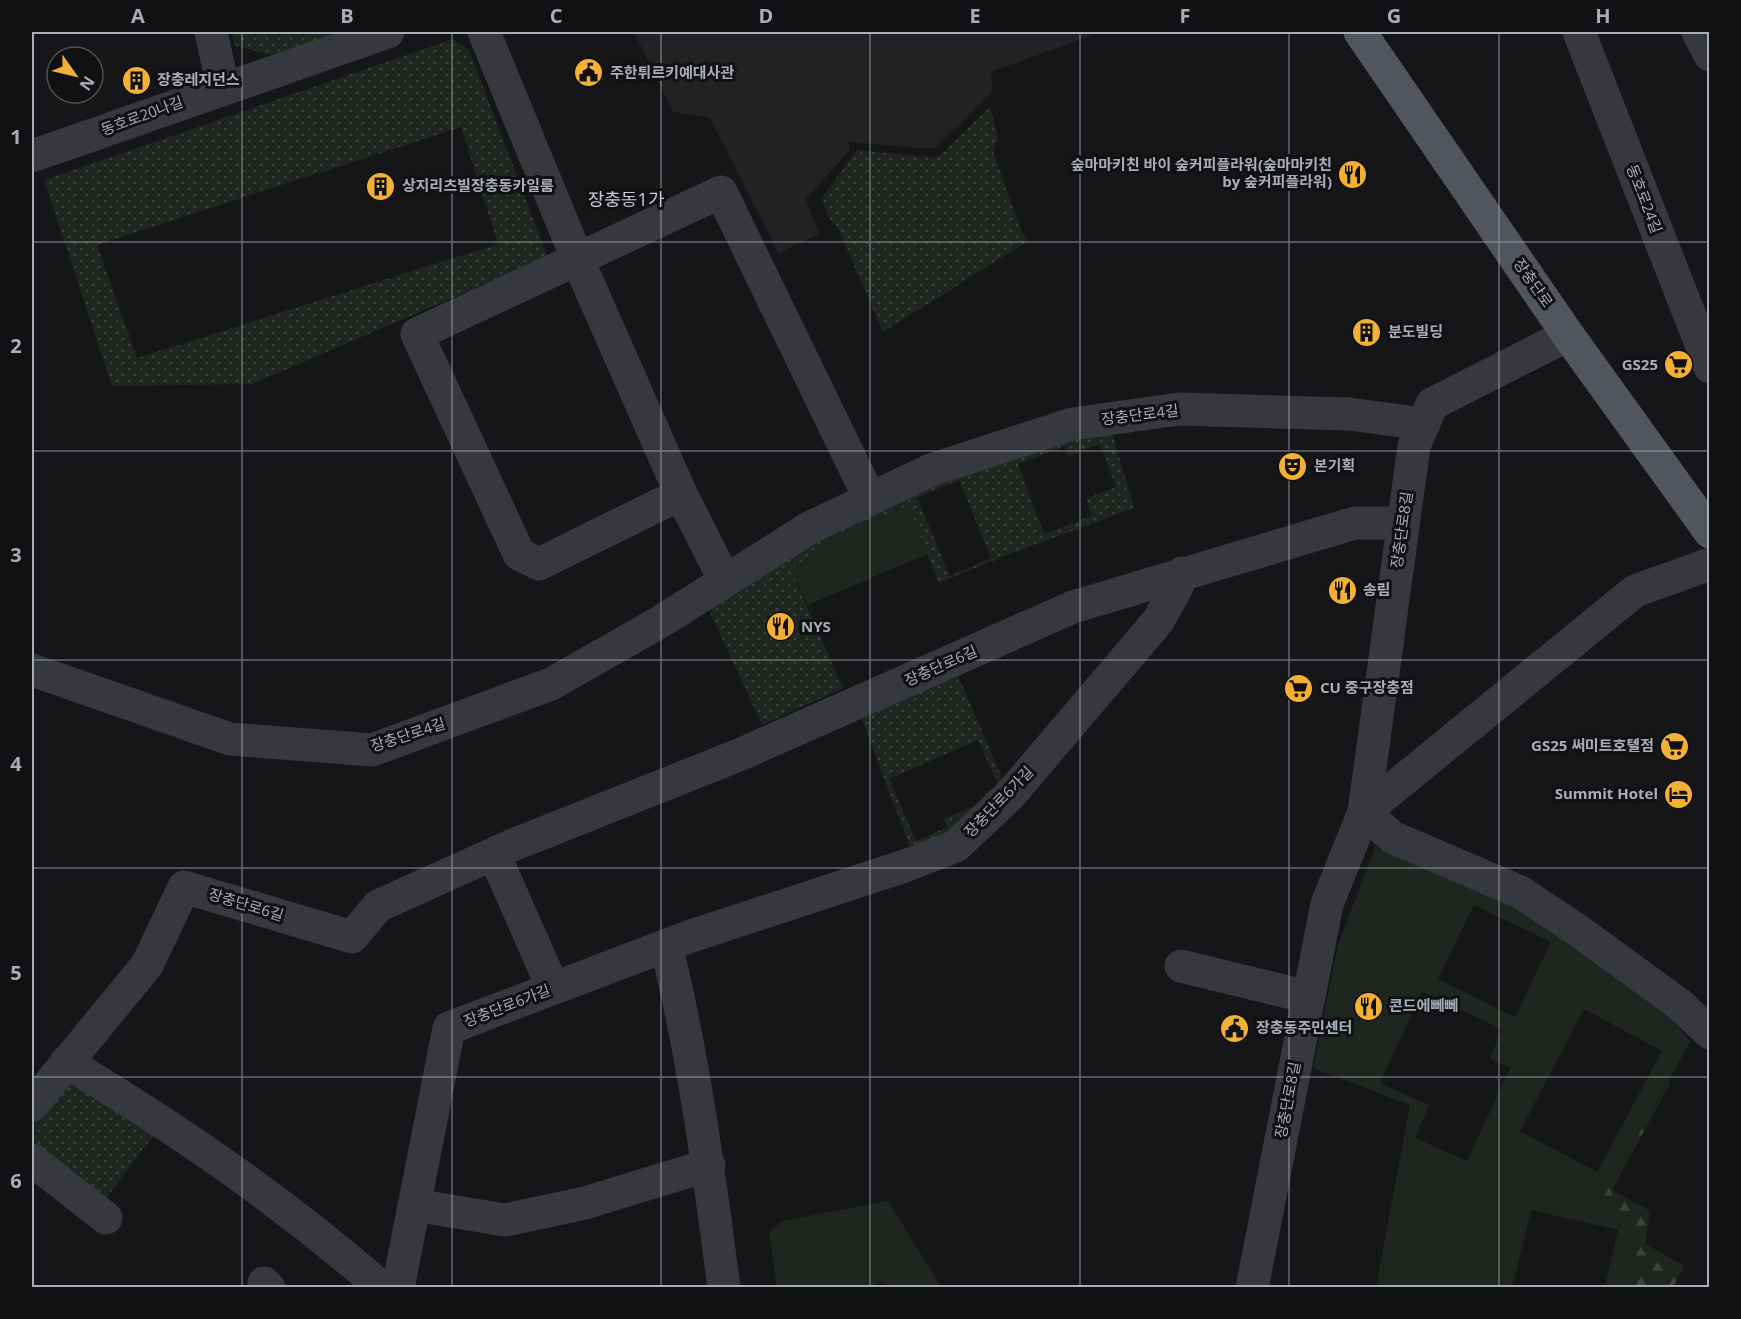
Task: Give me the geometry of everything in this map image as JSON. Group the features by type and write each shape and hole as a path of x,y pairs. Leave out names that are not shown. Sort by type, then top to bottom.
{"main road":[{"name":"장충단로","path":"1360,32 1568,334 1710,532"}],"street":[{"path":"212,32 223,87"},
{"name":"동호로20나길","path":"32,156 223,87 388,32"},
{"path":"484,32 578,258 681,494 725,581"},
{"name":"동호로24길","path":"1579,32 1710,367"},
{"path":"1698,32 1710,55"},
{"path":"681,494 539,564 519,554 417,334 721,192 870,499"},
{"name":"장충단로8길","path":"1252,1287 1327,904 1364,812 1414,446 1432,404 1568,334"},
{"name":"장충단로4길","path":"32,670 230,739 372,750 551,684 660,622 810,528 931,470 1072,424 1179,409 1349,414 1424,424"},
{"name":"장충단로6길","path":"32,1105 147,965 184,887 352,937 378,906 494,854 739,755 1074,608 1182,573 1356,523 1402,523"},
{"name":"장충단로8길","path":"1364,812 1635,591 1710,564"},
{"name":"장충단로6가길","path":"398,1287 449,1028 666,945 905,866 956,846 1010,795 1158,621 1182,573"},
{"path":"1364,812 1392,837 1520,892 1576,928 1679,1004 1710,1033"},
{"path":"494,854 553,988"},
{"path":"666,945 685,1020 709,1165 724,1287"},
{"path":"1180,966 1308,997"},
{"path":"66,1062 174,1128 318,1232 382,1287"},
{"path":"32,1160 106,1218"},
{"path":"414,1205 505,1220 585,1203 709,1165"}],"shaded area":[{"path":"634,32 1101,32 991,72 993,91 934,149 849,142 850,150 806,199 819,234 778,253 710,118 673,112"}],"green space":[{"path":"232,32 379,32 269,55 234,45"},
{"path":"453,39 469,50 548,257 252,384 112,386 44,180","holes":["461,127 498,244 137,358 97,245"]},
{"path":"990,107 998,138 993,152 1022,232 1028,241 883,332 837,226 831,221 821,199 857,150 937,158"},
{"path":"1111,429 1134,508 1004,556 939,583 908,505 836,535 791,570 843,688 762,725 707,606 903,492","holes":["1100,444 1116,487 1086,499 1092,516 1044,534 1018,464 1064,447 1068,456","959,480 991,558 950,576 917,498"]},
{"path":"908,504 927,554 808,605 791,570 836,535"},
{"path":"956,671 1006,787 958,837 912,852 859,712","holes":["978,740 999,786 985,793 985,801 944,819 947,827 916,841 889,779"]},
{"path":"1375,847 1517,907 1666,1010 1690,1042 1596,1210 1638,1237 1625,1287 1605,1287 1618,1230 1531,1210 1512,1287 1376,1287 1410,1105 1313,1068 1338,945","holes":["1474,905 1551,942 1515,1017 1438,979","1422,992 1502,1029 1490,1059 1510,1068 1467,1161 1415,1138 1429,1105 1380,1083","1584,1009 1662,1051 1597,1172 1520,1131"]},
{"path":"66,1073 156,1132 101,1205 32,1154 32,1119"},
{"path":"1668,1082 1670,1083 1612,1190 1650,1211 1645,1244 1685,1266 1673,1287 1625,1287 1638,1237 1596,1210"},
{"path":"888,1201 940,1285 937,1287 888,1287 881,1281 874,1287 777,1287 769,1233 782,1221"}],"place":[{"name":"주한튀르키예대사관","path":"589,73"},
{"name":"장충레지던스","path":"136,80"},
{"name":"숲마마키친 바이 숲커피플라워(숲마마키친 by 숲커피플라워)","path":"1353,174"},
{"name":"상지리츠빌장충동카일룸","path":"381,186"},
{"name":"분도빌딩","path":"1367,332"},
{"name":"GS25","path":"1679,365"},
{"name":"본기획","path":"1293,466"},
{"name":"송림","path":"1342,590"},
{"name":"NYS","path":"780,627"},
{"name":"CU 중구장충점","path":"1299,688"},
{"name":"GS25 써미트호텔점","path":"1675,746"},
{"name":"Summit Hotel","path":"1679,794"},
{"name":"콘드에뻬뻬","path":"1368,1006"},
{"name":"장충동주민센터","path":"1235,1028"}],"district":[{"name":"장충동1가","path":"626,200"}]}
